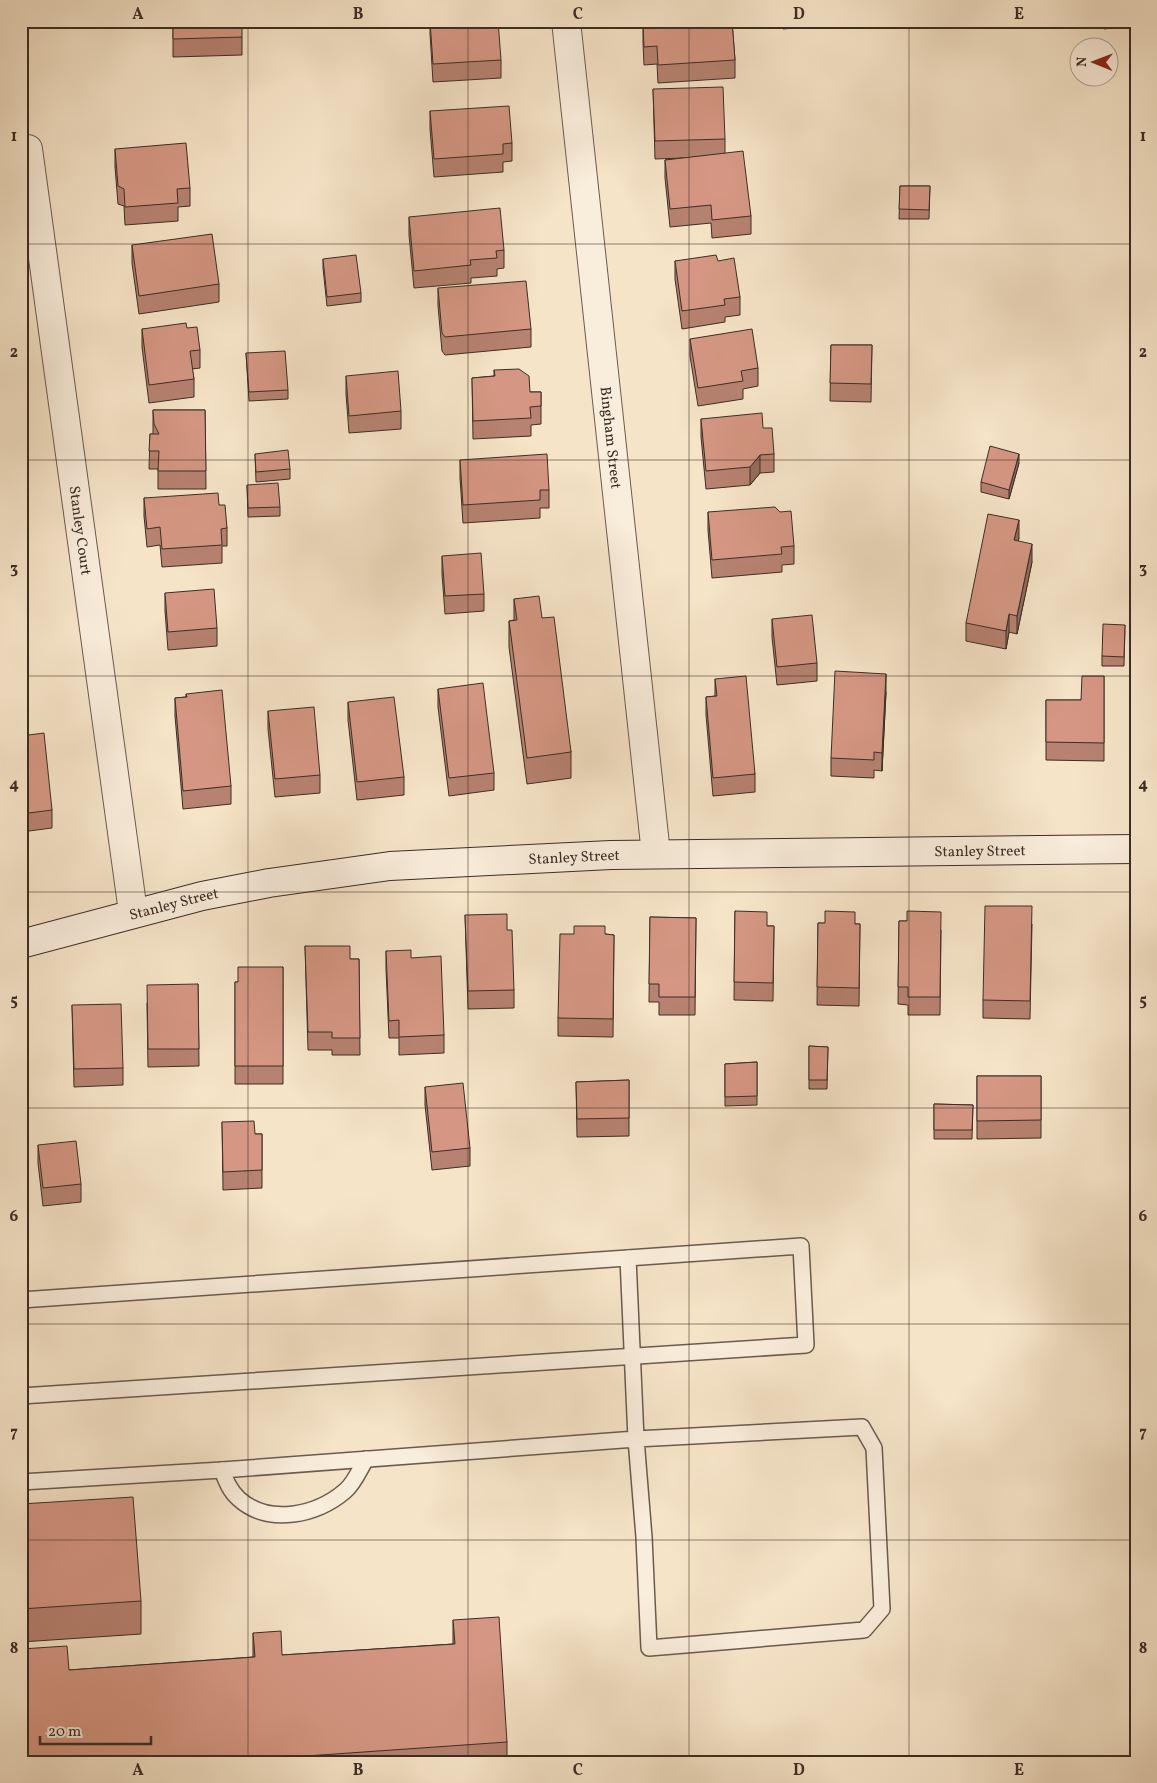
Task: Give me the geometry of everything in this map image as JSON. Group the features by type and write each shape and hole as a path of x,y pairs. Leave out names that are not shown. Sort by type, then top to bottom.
{"street":[{"name":"Bingham Street","path":"566,21 656,854"},
{"name":"Stanley Court","path":"28,148 133,912"},
{"name":"Stanley Street","path":"21,944 133,912 269,883 390,866 538,857 656,854 1136,848"}],"lane":[{"path":"21,1300 802,1246 806,1335 806,1345 21,1396"},
{"path":"21,1482 222,1470 636,1439 862,1427 874,1448 882,1609 864,1630 649,1648 644,1537 636,1439 628,1258"},
{"path":"222,1470 230,1489 240,1500 257,1510 282,1515 305,1513 330,1502 347,1490 366,1459"}],"building":[{"path":"173,21 242,21 242,37 173,39"},
{"path":"430,21 498,21 501,60 433,64"},
{"path":"656,21 732,21 735,60 658,65 657,46 644,47 643,24 656,24"},
{"path":"723,87 725,139 655,141 653,89"},
{"path":"509,106 512,143 503,144 503,154 434,159 430,111"},
{"path":"186,143 190,188 177,189 178,203 125,207 124,189 118,186 115,149"},
{"path":"743,151 751,216 712,220 711,205 670,209 665,160"},
{"path":"900,186 930,186 929,210 899,209"},
{"path":"500,208 504,250 496,251 497,258 470,260 471,265 414,271 409,217"},
{"path":"212,234 219,284 139,296 132,245"},
{"path":"356,255 361,293 327,297 323,259"},
{"path":"716,255 718,261 734,258 740,297 724,299 725,305 682,311 675,261"},
{"path":"526,281 531,329 445,337 442,333 438,288"},
{"path":"186,323 187,328 197,327 200,350 190,351 194,379 149,385 142,329"},
{"path":"752,329 758,368 741,371 743,381 698,388 690,339"},
{"path":"831,345 872,345 871,384 830,383"},
{"path":"285,351 288,390 249,392 246,353"},
{"path":"519,369 529,376 530,392 541,392 541,406 530,407 531,418 473,421 472,378 495,376 494,370"},
{"path":"398,371 401,411 349,416 346,376"},
{"path":"153,410 205,410 206,471 158,471 159,451 149,451 150,434 159,434 154,424"},
{"path":"762,413 763,428 772,428 774,454 760,455 750,467 706,471 701,419"},
{"path":"990,446 1019,454 1009,490 981,482"},
{"path":"288,450 290,469 256,472 255,454"},
{"path":"547,454 549,490 540,490 540,500 463,505 460,460"},
{"path":"278,483 280,507 248,508 247,485"},
{"path":"218,493 219,505 225,505 227,528 221,529 222,545 162,549 160,527 147,529 144,498"},
{"path":"775,507 780,512 791,511 794,546 781,547 782,554 712,560 708,512"},
{"path":"988,514 1019,520 1014,540 1032,544 1017,616 1009,614 1006,631 966,623"},
{"path":"481,553 484,594 445,596 442,556"},
{"path":"214,589 217,628 168,632 165,593"},
{"path":"539,596 542,618 554,617 571,752 527,758 509,621 517,620 514,599"},
{"path":"812,615 817,663 777,667 772,619"},
{"path":"1103,624 1125,625 1124,657 1102,656"},
{"path":"835,671 886,674 882,753 874,752 874,760 831,758"},
{"path":"746,676 755,774 713,778 706,697 717,696 715,679"},
{"path":"1082,676 1104,676 1104,743 1046,742 1046,700 1081,700"},
{"path":"483,683 494,773 449,778 438,689"},
{"path":"222,690 231,786 183,791 175,698 187,697 186,694"},
{"path":"394,697 404,777 357,782 348,702"},
{"path":"314,707 320,775 275,779 268,711"},
{"path":"44,733 52,810 21,814 21,736"},
{"path":"985,906 1032,906 1030,1001 983,1000"},
{"path":"735,911 767,912 767,926 774,926 773,983 734,982"},
{"path":"825,911 855,912 855,924 860,924 859,988 817,987 818,923 825,923"},
{"path":"907,911 941,912 940,997 908,997 908,987 898,987 899,921 907,921"},
{"path":"507,914 507,930 512,930 514,990 468,991 465,915"},
{"path":"650,917 696,918 695,997 659,997 659,984 649,984"},
{"path":"574,926 605,926 605,934 614,935 613,1019 558,1018 560,934 574,934"},
{"path":"305,946 350,946 350,959 359,959 360,1038 332,1038 332,1032 308,1032"},
{"path":"411,950 411,958 441,956 444,1035 399,1037 399,1020 389,1021 386,951"},
{"path":"238,967 283,967 283,1066 235,1066 235,982 238,982"},
{"path":"198,984 199,1049 148,1049 147,985"},
{"path":"121,1004 123,1068 74,1069 72,1005"},
{"path":"809,1046 828,1047 827,1080 809,1080"},
{"path":"757,1062 757,1096 725,1097 725,1064"},
{"path":"977,1076 1041,1076 1041,1120 977,1121"},
{"path":"629,1080 629,1118 577,1119 576,1082"},
{"path":"463,1083 470,1148 432,1152 425,1087"},
{"path":"934,1104 973,1105 972,1130 934,1130"},
{"path":"254,1121 255,1134 262,1134 262,1170 223,1172 222,1122"},
{"path":"76,1141 81,1184 43,1188 38,1145"},
{"path":"133,1497 141,1601 21,1609 21,1504"},
{"path":"499,1617 507,1742 220,1762 21,1762 21,1649 67,1646 69,1670 255,1657 253,1633 281,1631 282,1655 455,1644 453,1620"}]}
